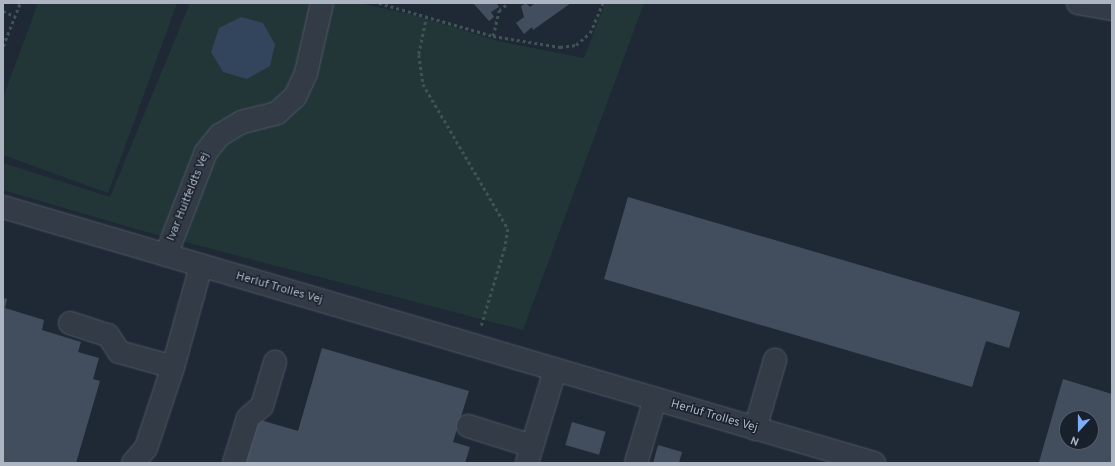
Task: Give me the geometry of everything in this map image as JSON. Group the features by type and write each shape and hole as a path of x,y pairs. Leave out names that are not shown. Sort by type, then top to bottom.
{"street":[{"name":"Ivar Huitfeldts Vej","path":"166,255 206,152 220,135 242,122 277,113 295,98 306,73 322,3"},
{"path":"1078,3 1112,8"},
{"name":"Herluf Trolles Vej","path":"3,207 874,463"},
{"path":"133,463 146,448 173,367 201,266"},
{"path":"70,323 108,335 119,352 173,367"},
{"path":"755,429 775,360"},
{"path":"234,463 248,418 262,406 275,362"},
{"path":"468,426 529,454 555,370"},
{"path":"636,463 655,399"}],"path":[{"path":"3,46 20,3"},
{"path":"379,3 493,36 560,47 576,45 590,33 603,3"},
{"path":"493,36 499,11 508,3"},
{"path":"3,11 15,16"},
{"path":"427,16 419,55 423,84 508,228 505,248 475,346"}],"green space":[{"path":"38,3 177,3 108,193 3,155 3,98"},
{"path":"190,3 359,3 413,15 502,42 584,58 605,3 644,3 523,330 143,231 3,190 3,163 110,197"}],"water":[{"path":"241,17 263,23 275,44 270,66 247,79 223,72 211,52 219,28"}],"building":[{"path":"473,3 496,3 499,7 491,12 494,17 489,21"},
{"path":"526,3 530,7 535,3 571,3 533,30 532,27 524,34 516,23 524,17 521,6"},
{"path":"628,197 1020,312 1009,348 986,341 972,387 604,279"},
{"path":"3,298 7,299 5,308 44,320 42,330 81,342 78,352 99,358 93,379 100,381 76,463 3,463"},
{"path":"322,348 469,391 453,442 470,447 465,463 244,463 257,419 298,431"},
{"path":"1063,379 1112,394 1112,463 1039,462"},
{"path":"572,422 606,432 599,455 565,445"},
{"path":"658,445 682,452 679,463 653,463"}]}
